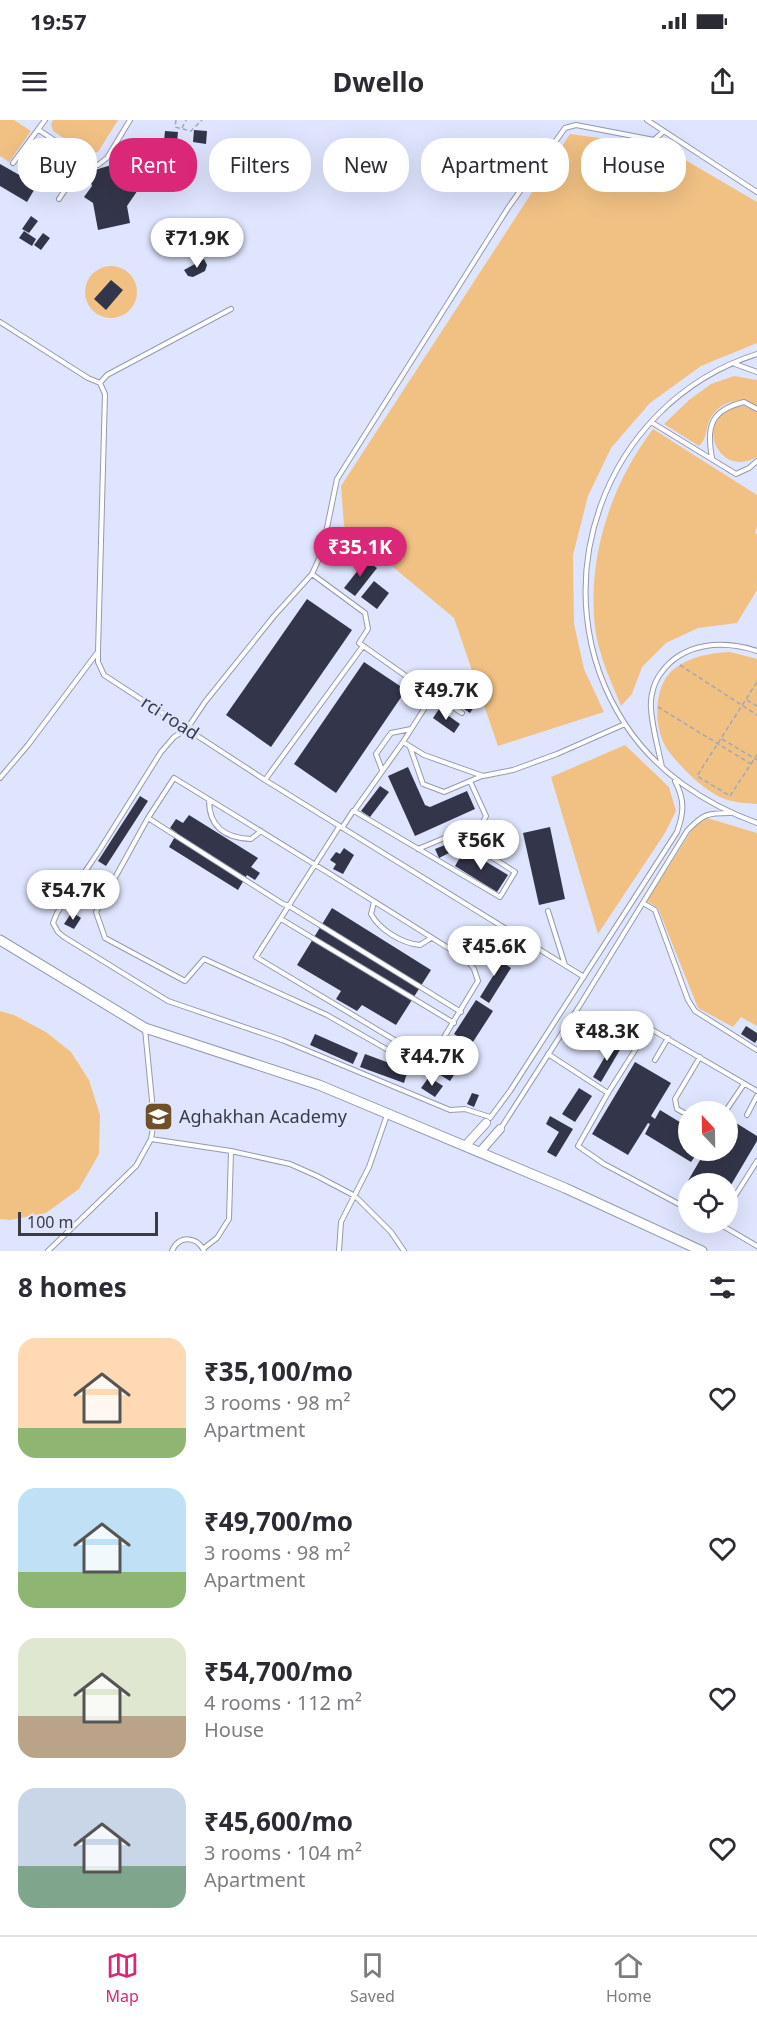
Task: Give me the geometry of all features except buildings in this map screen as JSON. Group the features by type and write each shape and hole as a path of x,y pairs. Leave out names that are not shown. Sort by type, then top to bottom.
{"street":[{"path":"0,940 145,1028 319,1085 565,1188 702,1251"},
{"path":"466,1146 488,1120"},
{"path":"480,1152 500,1129"}],"lane":[{"path":"13,163 45,120"},
{"path":"97,165 107,158 130,120"},
{"path":"647,120 757,192"},
{"path":"664,131 654,140 576,125 565,128 508,208 337,479 322,552 312,574 274,616 205,702 187,729 174,736 161,752 116,825 57,913 53,923 58,932 168,1001 282,1040 450,1110 465,1109 488,1120 510,1091 677,832 683,806 675,779"},
{"path":"39,130 51,138"},
{"path":"59,199 64,192"},
{"path":"0,322 88,378 100,383 107,375 231,309"},
{"path":"757,354 715,372 689,388 664,408 624,456 609,483 595,522 585,573 586,614 597,665 608,694 625,724 641,745 675,779 731,813 757,823"},
{"path":"734,363 757,372"},
{"name":"rci road","path":"100,383 105,394 98,662 104,675 265,780 584,977"},
{"path":"712,459 709,442 710,429 715,418 724,408 744,402 757,408"},
{"path":"651,422 736,474 757,461"},
{"path":"312,574 365,613 368,629 359,643 462,713"},
{"path":"662,767 651,703 656,681 672,660 681,653 711,645 744,646 757,651"},
{"path":"265,780 363,646"},
{"path":"0,778 28,745 98,652"},
{"path":"409,1062 327,1015 204,959 186,981 105,938 96,912 148,818 174,778 261,831 315,865 374,902 432,937 467,960 474,969 478,981 432,1057 423,1057 256,957 315,865 403,742 433,695"},
{"path":"409,745 423,784 444,792 483,776 513,770 557,754 625,724"},
{"path":"382,770 376,754 391,733 411,729"},
{"path":"403,742 424,755 483,776"},
{"path":"418,849 483,822 486,816 470,781"},
{"path":"209,799 211,817 222,830 232,836 251,839 261,831"},
{"path":"354,811 500,897 516,872 462,838 461,831"},
{"path":"500,1129 687,831 698,820 710,813 731,813"},
{"path":"148,818 283,904 461,1012"},
{"path":"374,902 371,914 378,925 404,941 420,945 432,937"},
{"path":"643,903 655,910 688,1000 695,1011 757,1050"},
{"path":"548,911 565,966"},
{"path":"281,919 454,1023"},
{"path":"48,1251 136,1166 151,1139 154,1121 145,1028"},
{"path":"678,1204 604,1164 578,1146 608,1093 650,1028 757,1091"},
{"path":"655,1060 668,1038"},
{"path":"548,1054 608,1093"},
{"path":"678,1109 675,1099 700,1057"},
{"path":"732,1101 744,1084"},
{"path":"747,1115 757,1096"},
{"path":"339,1251 341,1222 369,1167 388,1113"},
{"path":"151,1139 231,1151 290,1164 355,1196 391,1232 404,1251"},
{"path":"172,1251 178,1242 189,1239 195,1240 204,1250 217,1238 229,1219 231,1151"},
{"path":"738,1191 757,1161"},
{"path":"735,1233 757,1246"}],"path":[{"path":"176,120 175,127 191,131 202,120"},
{"path":"182,129 186,120"},
{"path":"672,660 757,716"},
{"path":"757,682 697,776 730,796 757,755"},
{"path":"746,699 757,706"},
{"path":"651,703 751,764"},
{"path":"721,739 756,759"}],"shaded area":[{"path":"0,120 14,120 31,131 26,138 18,138 18,149 9,162 0,156"},
{"path":"53,120 118,120 97,152 97,138 64,138 53,131 51,124"},
{"path":"570,134 599,138 581,138 581,192 686,192 686,160 757,202 757,343 701,366 650,403 611,448 588,496 573,555 574,624 584,669 604,712 498,746 454,618 344,526 341,486 532,192 569,192 567,138"},
{"path":"111,266 121,268 129,274 135,282 137,292 135,302 129,310 121,316 111,318 101,316 93,310 87,302 85,292 87,282 93,274 101,268"},
{"path":"734,376 757,380 757,405 737,401 719,408 710,419 699,446 664,424 689,400 711,384"},
{"path":"744,406 757,412 757,457 742,462 729,460 714,442 713,430 718,419 728,410"},
{"path":"653,429 757,495 755,533 757,534 757,590 737,623 698,628 666,643 642,667 632,694 621,706 605,667 595,627 593,601 595,575 605,523 614,498 638,450"},
{"path":"730,652 757,659 757,804 729,800 703,786 670,753 659,730 657,707 662,685 667,676 680,665 694,658"},
{"path":"625,745 669,787 676,811 665,833 598,934 551,777"},
{"path":"707,818 757,833 757,1026 741,1017 733,1027 698,1008 658,908 647,901 693,828"},
{"path":"0,1011 14,1015 46,1032 71,1052 89,1080 100,1115 99,1154 79,1189 46,1213 10,1220 0,1219"}],"place":[{"name":"Aghakhan Academy","path":"158,1117"}]}
